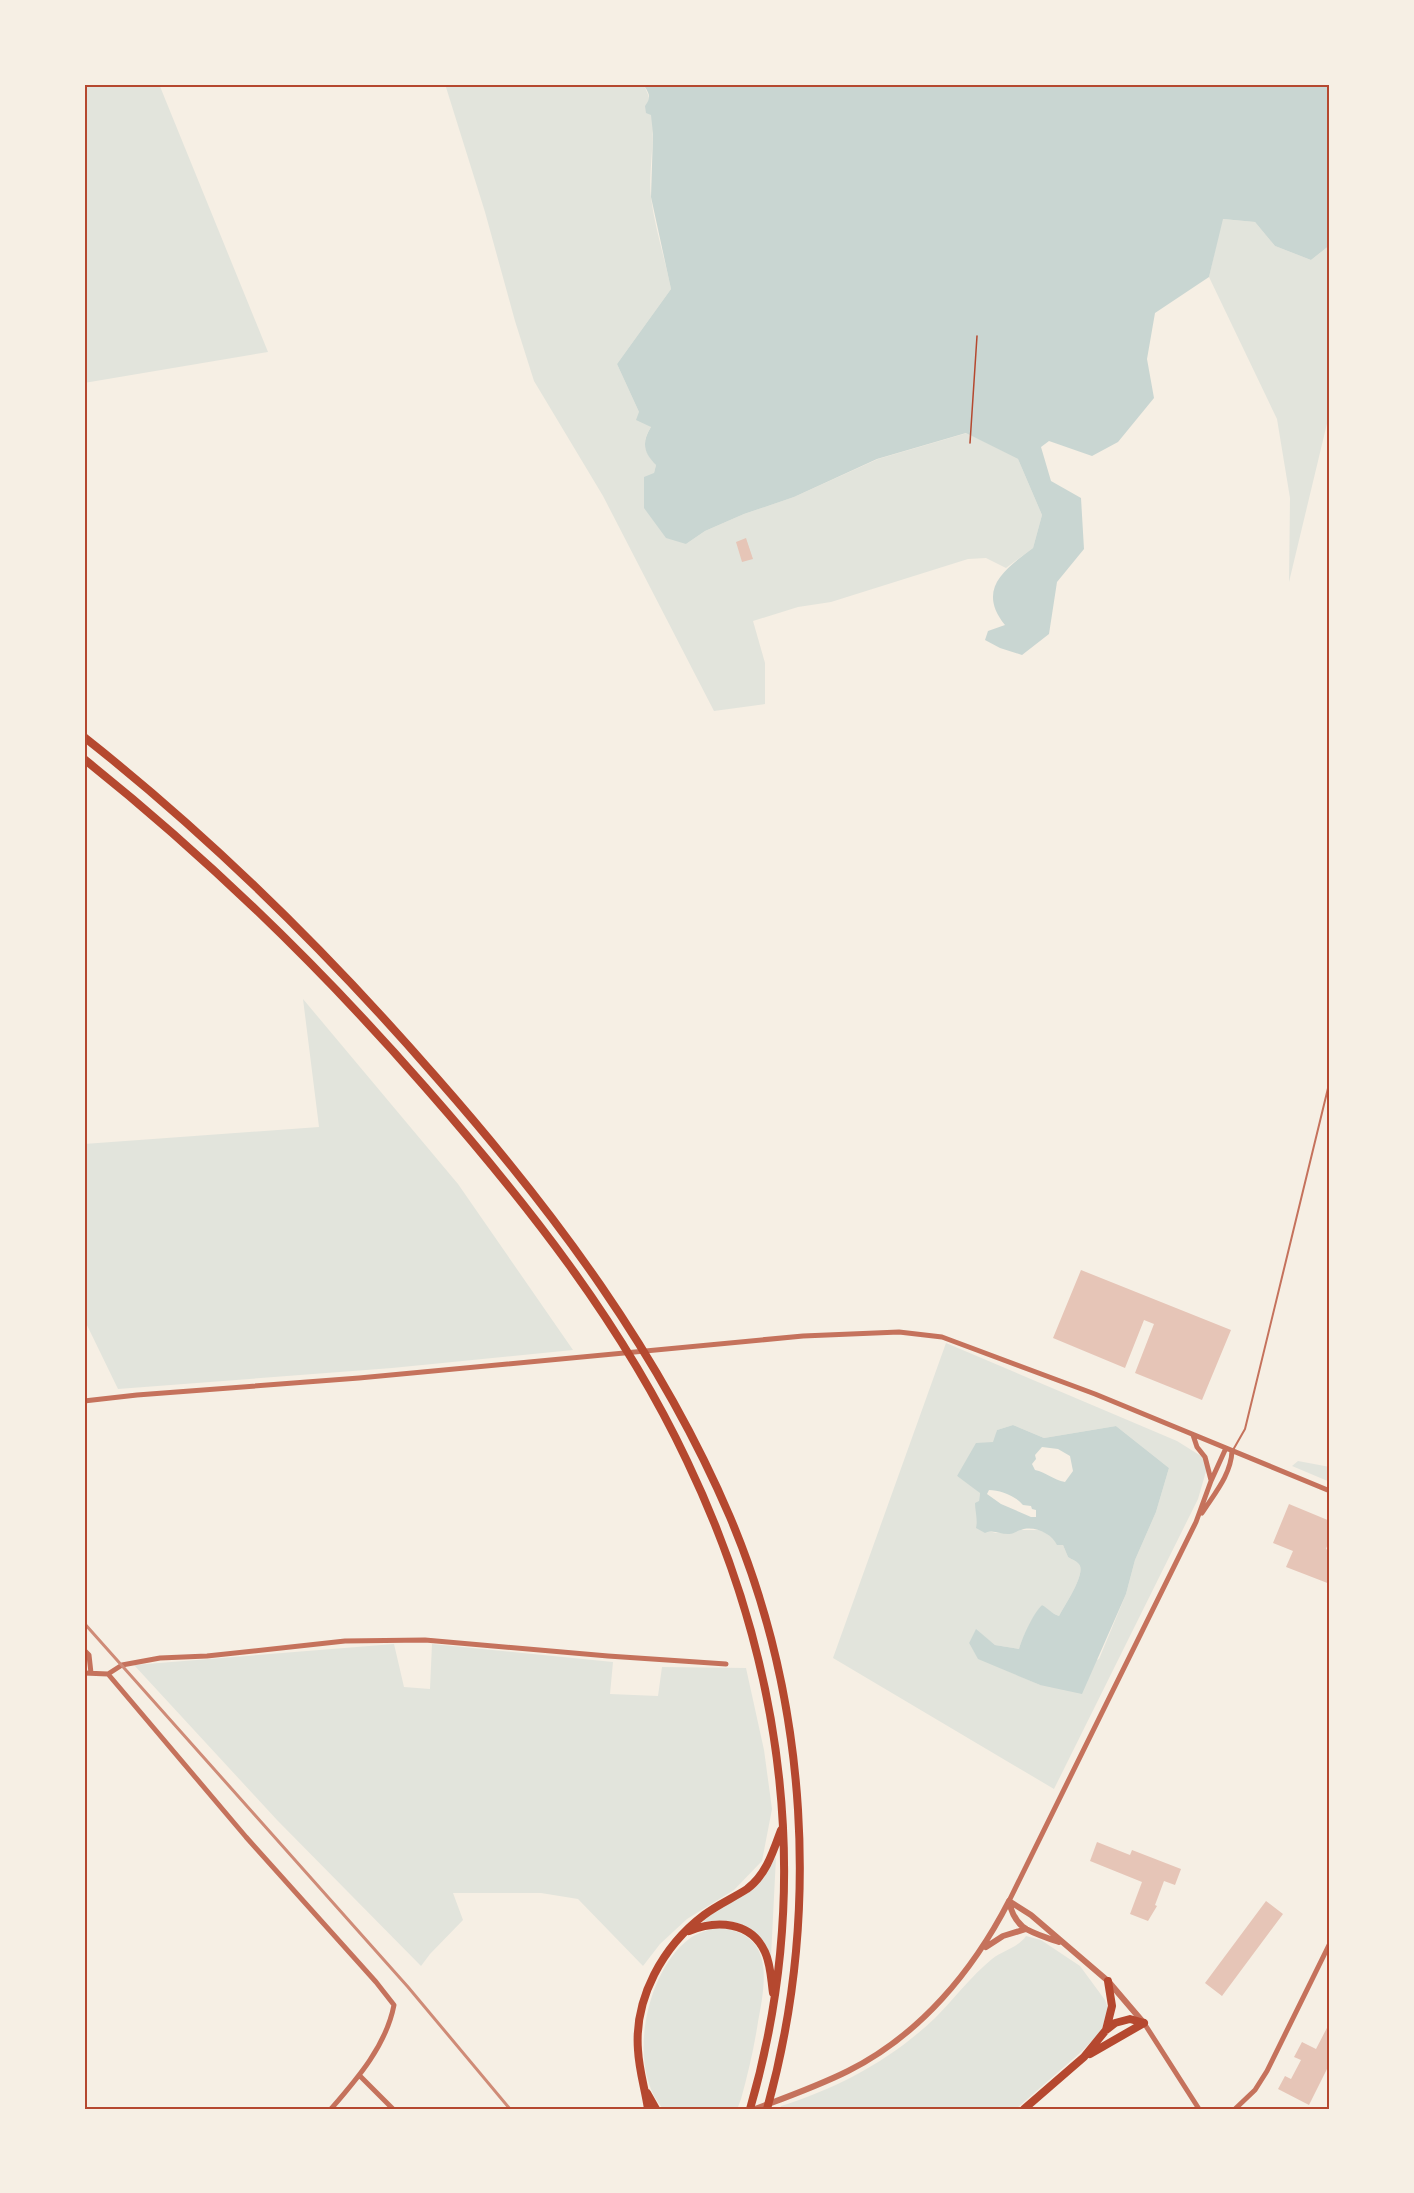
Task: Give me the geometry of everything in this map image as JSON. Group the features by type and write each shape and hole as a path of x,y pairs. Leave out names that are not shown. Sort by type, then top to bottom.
{"highway":[{"path":"84,737 214,849 270,902 324,955 475,1120 581,1256 653,1367 700,1453 742,1548 758,1597 786,1705 795,1768 800,1847 799,1906 788,2013 767,2109"},
{"path":"84,759 202,859 261,914 313,965 466,1133 573,1271 613,1330 691,1468 720,1534 744,1603 769,1703 778,1762 783,1824 783,1932 774,2006 750,2109"},
{"path":"648,2109 638,2049 641,2010 650,1984 661,1961 674,1944 705,1914 747,1889 756,1881 770,1859 783,1824"},
{"path":"686,1933 699,1927 716,1924 736,1926 751,1934 765,1951 768,1960 774,2006"},
{"path":"1106,2030 1112,2006 1108,1981"},
{"path":"1024,2109 1084,2057 1106,2030 1115,2023 1125,2019 1144,2023"},
{"path":"1084,2057 1144,2023"},
{"path":"645,2090 656,2109"}],"street":[{"path":"84,1401 359,1378 802,1336 899,1332 942,1337 1095,1394 1330,1491"},
{"path":"1193,1435 1197,1447 1205,1457 1211,1481"},
{"path":"755,2109 824,2083 879,2053 939,2001 979,1954 1009,1901 1196,1522 1226,1448"},
{"path":"1196,1522 1228,1473 1232,1463 1232,1451"},
{"path":"84,1650 89,1655 87,1673 108,1674 122,1665 160,1659 345,1641 389,1640 425,1640 726,1664"},
{"path":"108,1674 246,1838 376,1982 393,2005 390,2023 360,2076 331,2109"},
{"path":"1009,1901 1012,1915 1026,1929 1062,1943"},
{"path":"1009,1901 1031,1915 1108,1981 1144,2023 1199,2109"},
{"path":"979,1954 1002,1936 1026,1929"},
{"path":"1235,2109 1256,2090 1267,2071 1330,1943"},
{"path":"360,2076 393,2109"}],"lane":[{"path":"1232,1451 1245,1429 1330,1080"}],"path":[{"path":"969,444 977,336"}],"shaded area":[{"path":"84,84 159,84 268,352 84,383"},
{"path":"445,84 643,84 652,110 651,198 671,289 617,364 639,412 651,427 646,437 645,447 656,465 654,473 686,544 705,531 744,514 794,497 878,459 967,433 1018,459 1042,515 1033,548 1006,568 986,558 968,559 831,602 798,607 753,621 765,663 765,704 714,711 603,496 534,381"},
{"path":"643,84 1330,84 1330,245 1311,260 1275,246 1255,222 1223,219 1209,277 1155,313 1147,359 1154,398 1118,442 1092,456 1049,441 1041,447 1051,481 1081,498 1084,549 1057,582 1049,634 1022,655 985,640 988,631 1005,625 993,601 998,581 1004,572 1033,548 1042,515 1018,459 966,433 877,459 794,497 744,514 705,531 686,544 666,538 644,508 644,477 654,473 656,465 645,448 651,427 636,420 639,412 617,364 671,289 651,197 653,134 651,115 646,113 645,106 649,95"},
{"path":"1222,219 1255,222 1275,246 1311,260 1330,245 1330,411 1289,582 1290,498 1277,419 1209,277"},
{"path":"303,999 458,1184 573,1350 392,1368 118,1389 84,1319 84,1144 319,1127"},
{"path":"946,1343 1177,1441 1209,1461 1198,1499 1054,1789 833,1658","holes":["1013,1425 1044,1438 1116,1426 1169,1468 1156,1512 1135,1560 1126,1594 1099,1659 1040,1685 978,1658 969,1643 976,1630 995,1645 1019,1649 1042,1605 1059,1616 1079,1577 1080,1566 1068,1557 1063,1545 1041,1530 996,1533 977,1528 980,1492 957,1476 994,1443 997,1430"]},
{"path":"1013,1425 1044,1438 1116,1426 1169,1468 1156,1512 1135,1560 1126,1594 1082,1694 1040,1685 978,1659 969,1643 976,1629 995,1645 1019,1649 1035,1613 1042,1605 1059,1616 1076,1584 1080,1571 1080,1566 1068,1557 1063,1545 1057,1545 1051,1537 1042,1532 1026,1529 1010,1534 985,1533 976,1528 975,1503 979,1501 980,1493 957,1476 976,1443 993,1442 997,1430","holes":["1042,1447 1058,1449 1070,1456 1073,1471 1065,1482 1035,1470 1032,1464 1036,1459 1035,1455","989,1490 1008,1494 1023,1505 1031,1506 1036,1510 1036,1517 1001,1504 987,1494"]},
{"path":"1298,1461 1330,1467 1330,1482 1292,1466"},
{"path":"394,1644 404,1687 430,1689 432,1644 613,1662 610,1694 658,1696 662,1667 746,1668 764,1750 772,1809 762,1861 734,1890 687,1919 660,1944 643,1966 578,1899 541,1893 453,1893 463,1920 421,1966 277,1820 134,1665"},
{"path":"776,1857 771,1957 760,1938 745,1926 727,1921 704,1922 704,1919 757,1886"},
{"path":"715,1928 734,1931 748,1938 757,1948 762,1960 764,1974 761,2006 741,2099 738,2107 730,2109 663,2109 652,2091 645,2069 646,2020 652,1996 662,1973 674,1954 692,1937"},
{"path":"1026,1936 1041,1940 1080,1966 1105,2000 1108,2009 1102,2031 1016,2109 780,2109 781,2106 823,2091 882,2060 935,2018 984,1966"}],"building":[{"path":"746,538 753,559 742,562 736,542"},
{"path":"1081,1270 1231,1330 1202,1400 1135,1373 1154,1324 1144,1320 1125,1368 1053,1338"},
{"path":"1289,1504 1330,1521 1330,1538 1326,1549 1330,1551 1330,1584 1286,1567 1293,1551 1273,1543"},
{"path":"1097,1842 1130,1855 1132,1850 1181,1869 1175,1885 1164,1881 1155,1905 1157,1906 1148,1921 1130,1914 1142,1882 1090,1861"},
{"path":"1266,1901 1283,1914 1222,1996 1205,1983"},
{"path":"1330,2022 1330,2063 1309,2105 1278,2089 1285,2076 1291,2079 1301,2060 1294,2057 1302,2042 1316,2049"}],"railway":[{"path":"84,1623 408,1987 510,2109"}]}
